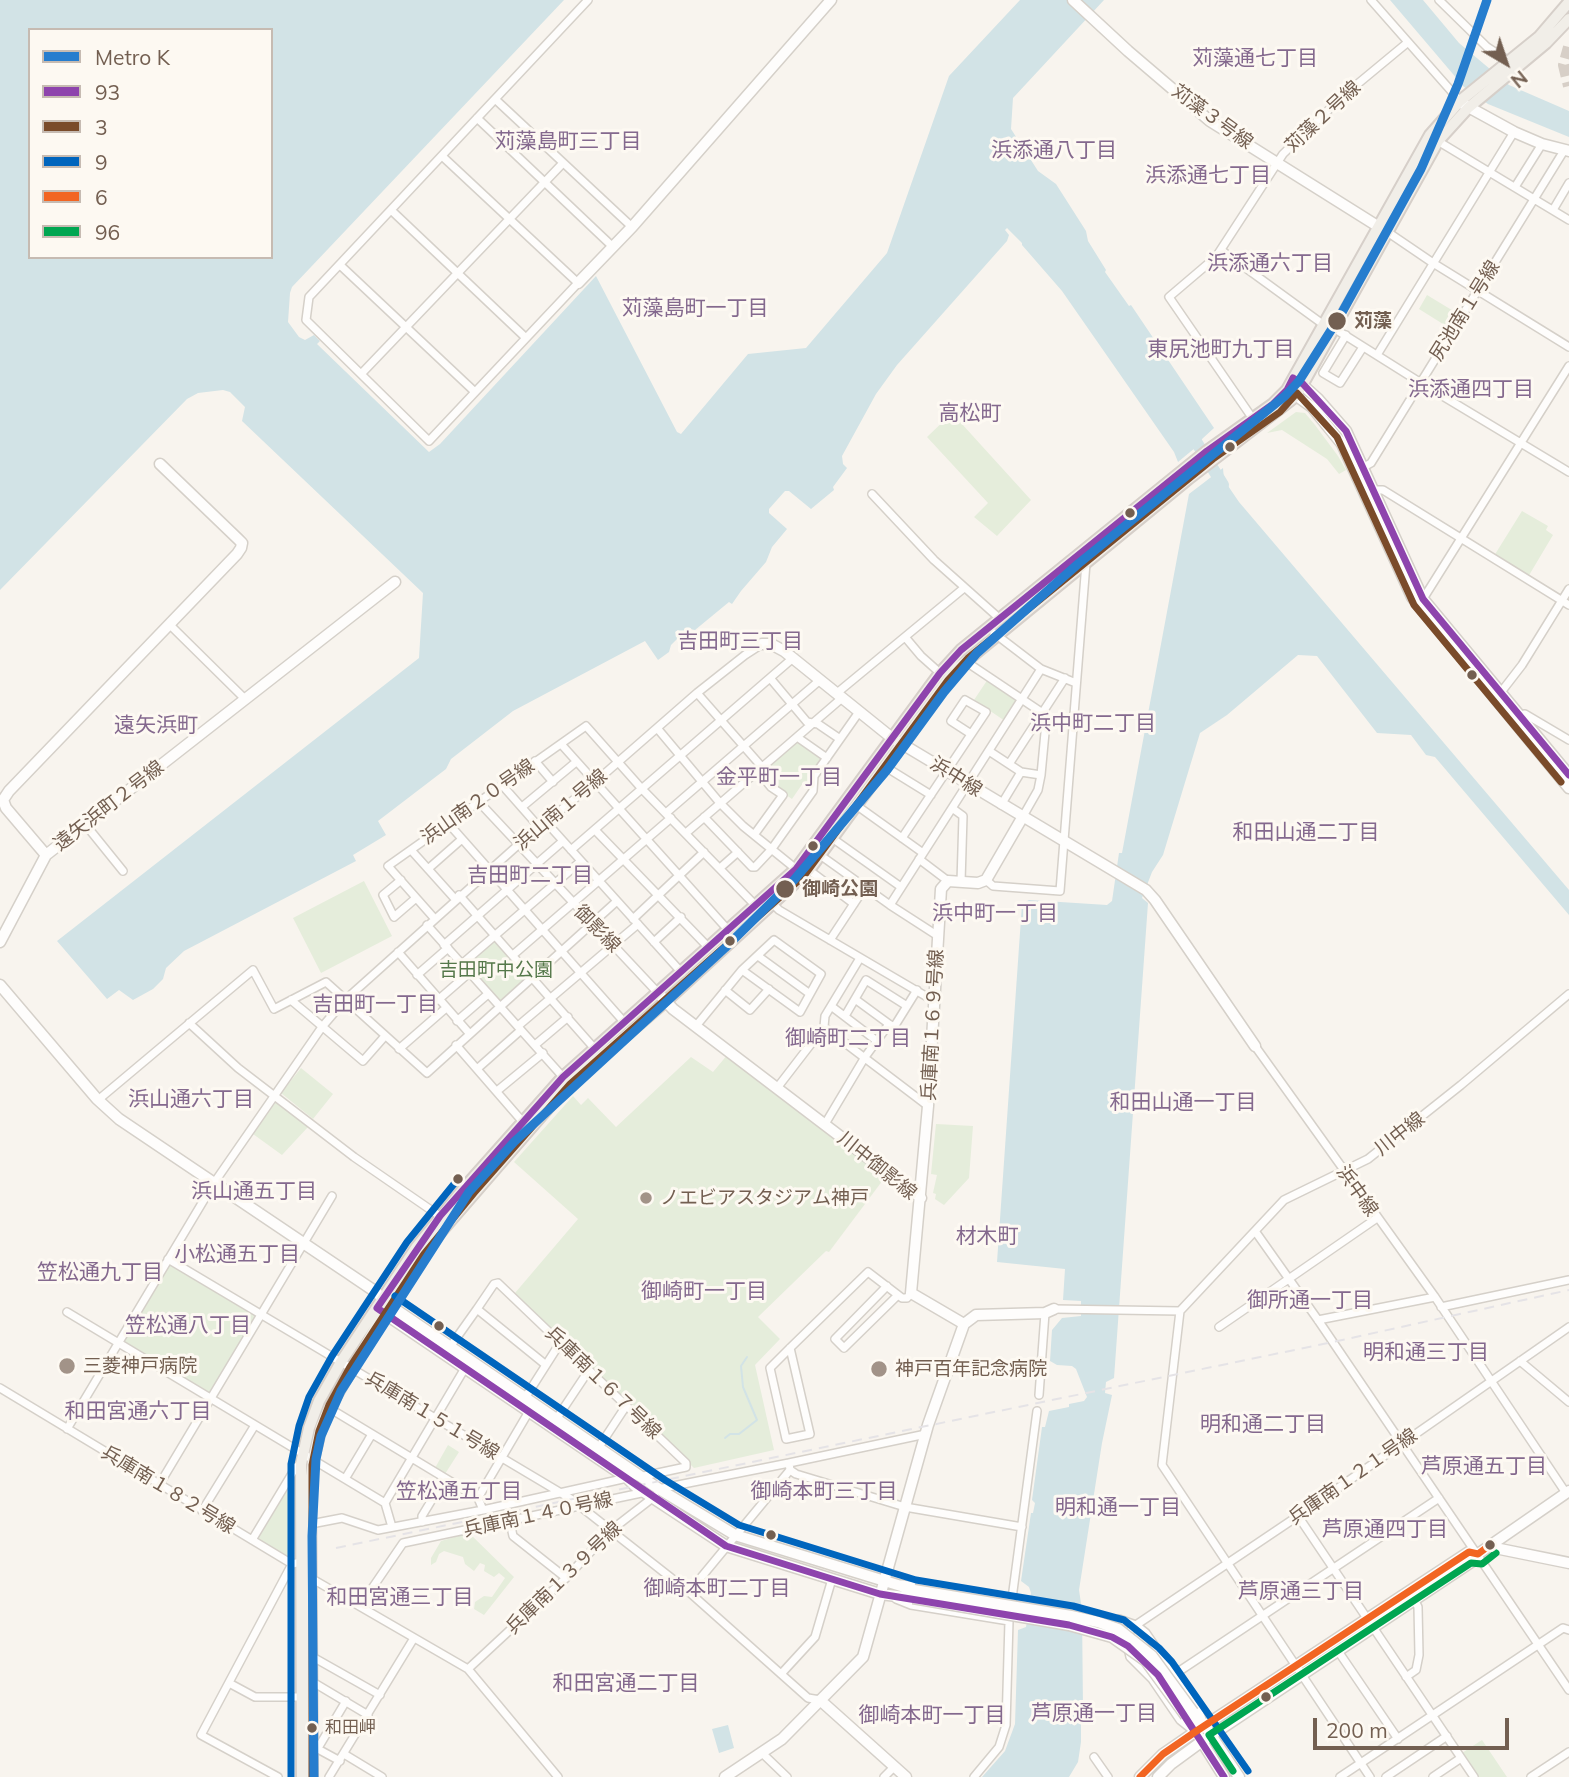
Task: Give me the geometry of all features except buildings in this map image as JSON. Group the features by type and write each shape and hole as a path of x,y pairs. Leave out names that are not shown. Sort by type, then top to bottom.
{"main road":[{"path":"1515,64 1569,2"},
{"path":"1210,455 1291,393 1434,138 1474,96 1569,19"},
{"path":"303,1777 302,1697 306,1577 311,1524 306,1459 330,1408 416,1248 568,1085 662,997 809,870 884,766 896,740 940,673 961,650 992,631 1086,562 1253,419 1291,393"},
{"path":"444,1219 522,1121 563,1077 625,1023 662,997 682,973 756,906 770,901 896,740 992,631 999,618 1085,549 1186,475"},
{"path":"312,1777 315,1748 306,1577 296,1563 309,1428 319,1401 341,1362 383,1307"}],"street":[{"path":"588,0 309,297 306,320 429,441 632,227 831,0"},
{"name":"苅藻３号線","path":"1073,0 1210,121 1383,229"},
{"path":"1371,0 1464,105 1514,132 1542,144 1567,150"},
{"path":"1439,0 1487,47 1515,64"},
{"name":"苅藻２号線","path":"1253,419 1169,297 1222,250 1277,162 1343,96 1407,43"},
{"path":"495,99 632,227"},
{"path":"477,118 613,247"},
{"path":"1377,355 1514,132"},
{"path":"1434,138 1569,220"},
{"path":"1515,187 1542,144"},
{"name":"尻池南１号線","path":"1362,468 1368,467 1567,150"},
{"path":"442,156 578,282"},
{"path":"362,373 563,163"},
{"path":"1553,210 1569,183"},
{"path":"391,210 526,338"},
{"path":"1383,229 1433,263 1569,346"},
{"path":"1222,250 1329,327 1569,472"},
{"path":"340,265 475,392"},
{"path":"1346,335 1323,373 1340,383 1363,347"},
{"path":"1423,599 1569,366"},
{"path":"1298,381 1346,431 1423,599 1569,788"},
{"path":"1291,393 1312,407 1342,444 1412,597 1569,775"},
{"name":"遠矢浜町２号線","path":"160,464 242,543 237,554 9,791 4,800 6,808 46,855 395,582"},
{"path":"1371,490 1383,490 1565,603"},
{"path":"872,494 934,560 999,618"},
{"path":"986,880 993,886 1060,891 1085,549"},
{"path":"686,833 797,737 905,637 964,588"},
{"path":"1498,697 1565,603 1569,589"},
{"path":"169,624 245,699"},
{"path":"992,631 1041,669 1076,682"},
{"path":"905,637 920,656 940,673"},
{"name":"浜中線","path":"762,644 771,644 793,658 896,740 1065,844 1146,890 1435,1297 1568,1492"},
{"name":"浜山南１号線","path":"67,1429 214,1183 322,1027 345,1000 457,897 697,693 762,644"},
{"path":"571,850 793,658"},
{"path":"856,805 902,838 948,881 978,883 986,880 1038,790 1046,722 1042,713 965,661"},
{"path":"890,905 1041,669"},
{"path":"770,678 807,722 840,739"},
{"path":"1009,764 1065,678"},
{"path":"513,955 646,840 703,782 820,680"},
{"path":"697,693 744,746 771,787 783,795 754,835"},
{"path":"902,838 986,712 965,700 951,721 971,734"},
{"path":"704,817 752,867 771,850 813,791 814,776 859,712"},
{"path":"1518,715 1525,714 1569,740"},
{"name":"浜山南２０号線","path":"401,880 388,866 586,726 617,762"},
{"path":"657,728 720,803 796,869"},
{"path":"797,737 827,758"},
{"path":"561,744 729,931"},
{"path":"989,751 1021,772 1041,775"},
{"path":"536,761 553,782"},
{"path":"522,807 576,762"},
{"path":"617,762 756,906"},
{"path":"884,766 931,795"},
{"path":"1001,805 1021,772"},
{"path":"502,785 522,807 563,841 682,973"},
{"name":"御影線","path":"479,802 662,997"},
{"path":"952,808 963,816 961,882"},
{"path":"85,824 123,871"},
{"path":"448,824 625,1023"},
{"path":"595,830 709,948"},
{"path":"832,838 901,887"},
{"path":"428,869 462,839"},
{"path":"417,975 478,916 563,841"},
{"path":"411,850 478,916 595,1049"},
{"path":"477,1069 612,944 657,896 704,852"},
{"path":"720,868 738,852"},
{"path":"0,942 46,855"},
{"path":"820,855 938,936"},
{"path":"462,964 582,861"},
{"path":"809,870 854,904"},
{"path":"416,898 394,917 383,895 401,880 434,918"},
{"name":"兵庫南１６９号線","path":"921,1198 941,888 948,881"},
{"path":"830,940 865,887"},
{"path":"97,1099 253,970 274,1009 326,982 427,1073 617,901"},
{"path":"770,901 779,910 934,1001"},
{"path":"654,942 681,917"},
{"path":"427,925 563,1077"},
{"path":"696,1026 742,970 774,940 821,974 800,1012 742,970"},
{"path":"398,952 469,1033"},
{"path":"758,956 810,994"},
{"path":"777,1088 824,1027 825,1016 860,958"},
{"path":"438,1000 469,973"},
{"path":"845,1016 866,980 907,1006"},
{"path":"0,985 97,1099 119,1119 376,1292 383,1307 465,1368 557,1418 659,1489 735,1535 914,1594 1069,1625 1112,1637 1146,1661 1189,1714 1205,1726"},
{"path":"725,990 750,1010 769,989"},
{"path":"855,999 894,1027 917,990"},
{"name":"川中線","path":"1180,1311 1284,1200 1368,1159 1467,1081 1569,993"},
{"path":"457,1021 488,994"},
{"name":"川中御影線","path":"662,997 921,1198 911,1293"},
{"path":"291,1000 363,1061 385,1035"},
{"path":"831,1006 877,1041"},
{"path":"400,1049 446,1008"},
{"path":"535,1045 568,1017"},
{"path":"189,1023 238,1068 377,1175 444,1219"},
{"path":"825,1124 889,1024"},
{"path":"824,1027 928,1106"},
{"path":"456,1045 522,1121"},
{"path":"497,1091 543,1053"},
{"path":"159,1485 332,1196"},
{"path":"1219,1327 1377,1218"},
{"path":"1255,1231 1478,1553 1569,1690"},
{"name":"兵庫南１５１号線","path":"168,1259 578,1505 689,1592 808,1698 820,1700"},
{"path":"790,1348 810,1434 786,1439 770,1368 790,1348 869,1272 898,1295 906,1298 911,1293 964,1324"},
{"path":"1441,1307 1569,1280"},
{"name":"兵庫南１６７号線","path":"311,1524 342,1518 378,1531 686,1467 686,1463 498,1283 494,1284 477,1309"},
{"path":"887,1286 835,1339 844,1348 898,1295"},
{"path":"1318,1320 1435,1297"},
{"path":"383,1307 450,1347 649,1495 726,1546 911,1605 1009,1621"},
{"path":"450,1347 477,1309 546,1364"},
{"path":"725,1777 782,1739 863,1657 926,1434 964,1324 976,1315 1077,1309 1180,1311 1162,1465 1370,1777"},
{"path":"1039,1395 1049,1311"},
{"path":"67,1312 255,1425 306,1459 385,1503 391,1527"},
{"path":"856,1318 865,1328"},
{"name":"兵庫南１２１号線","path":"1136,1625 1569,1327"},
{"path":"478,1498 502,1458 546,1364 560,1343"},
{"path":"1520,1361 1569,1402"},
{"path":"385,1503 465,1368"},
{"path":"557,1418 589,1370"},
{"name":"兵庫南１８２号線","path":"0,1388 202,1511 296,1563"},
{"path":"599,1447 626,1406"},
{"path":"330,1408 478,1498 483,1510"},
{"path":"974,1777 999,1747 1006,1725 1009,1621 1037,1411"},
{"path":"202,1511 255,1425"},
{"path":"345,1479 372,1434"},
{"path":"659,1489 790,1467 926,1434"},
{"path":"252,1540 296,1467 306,1459"},
{"path":"790,1467 796,1474 905,1507 1022,1527"},
{"path":"689,1592 790,1467"},
{"path":"422,1522 422,1516 445,1478"},
{"name":"兵庫南１３９号線","path":"468,1669 566,1578 610,1531 659,1489"},
{"path":"1158,1777 1201,1742 1426,1586 1469,1552 1478,1553 1568,1492"},
{"name":"兵庫南１４０号線","path":"360,1606 403,1544 578,1505 649,1495"},
{"path":"1175,1674 1439,1499"},
{"path":"1298,1516 1474,1777"},
{"path":"510,1522 513,1536 566,1578"},
{"path":"1490,1545 1569,1563"},
{"path":"278,1777 201,1735 296,1563"},
{"path":"306,1577 468,1669 558,1777"},
{"path":"781,1674 815,1637 832,1579"},
{"path":"884,1583 916,1584 1012,1601"},
{"path":"1140,1777 1163,1754 1195,1732 1338,1651 1370,1624 1415,1599 1426,1586"},
{"path":"880,1594 914,1594"},
{"path":"1406,1677 1416,1670 1419,1656 1418,1607 1415,1599"},
{"path":"1119,1619 1136,1625 1146,1633 1198,1709 1205,1726 1239,1777"},
{"path":"1136,1625 1130,1632 1130,1657 1152,1679 1180,1720 1195,1732"},
{"path":"1340,1777 1563,1628 1569,1630"},
{"path":"330,1777 414,1639"},
{"path":"1338,1651 1398,1739"},
{"path":"310,1656 380,1695"},
{"path":"311,1681 368,1715"},
{"path":"229,1683 255,1697 302,1697"},
{"path":"820,1700 906,1777"},
{"path":"346,1701 315,1748 342,1757 382,1777"},
{"path":"1189,1714 1195,1732 1224,1777"},
{"path":"1386,1777 1447,1737"},
{"path":"1531,1777 1569,1752"},
{"path":"762,1753 785,1776"},
{"path":"1094,1757 1108,1777"},
{"path":"1433,1777 1461,1758"},
{"path":"884,1777 894,1767"}],"green space":[{"path":"1427,295 1460,315 1451,329 1419,309"},
{"path":"1296,412 1305,413 1346,470 1339,474 1327,459 1282,430 1267,433"},
{"path":"952,413 1031,500 997,536 974,517 988,503 927,437"},
{"path":"1522,511 1548,526 1546,530 1553,535 1528,577 1494,556"},
{"path":"988,679 1019,699 1005,721 974,700"},
{"path":"795,742 819,756 820,760 810,775 808,787 803,783 792,799 773,786 762,770"},
{"path":"364,881 392,936 321,973 293,918"},
{"name":"吉田町中公園","path":"494,939 529,976 500,1002 463,963"},
{"path":"728,1054 886,1176 829,1252 826,1251 758,1317 780,1339 755,1365 774,1450 694,1468 515,1293 578,1219 514,1162 573,1096 581,1105 588,1098 616,1127 691,1057 713,1072"},
{"path":"301,1068 333,1094 313,1119 281,1093"},
{"path":"276,1102 308,1127 282,1155 253,1134"},
{"path":"936,1124 973,1126 969,1178 944,1205 935,1199 936,1194 933,1193 937,1175 931,1174"},
{"path":"170,1264 257,1316 212,1392 207,1393 126,1345 124,1339"},
{"path":"448,1445 459,1452 445,1474 435,1468"},
{"path":"292,1476 293,1558 291,1560 255,1539"},
{"path":"469,1533 514,1577 484,1615 474,1609 475,1602 484,1596 492,1597 505,1578 499,1573 494,1577 484,1571 485,1565 480,1563 474,1571 465,1564 463,1557 444,1551 431,1565 431,1558 441,1541"},
{"path":"1482,1740 1507,1777 1479,1777 1462,1753"}],"shaded area":[{"path":"0,0 564,0 292,287 290,293 288,322 299,337 305,340 314,335 320,341 317,344 429,452 440,444 596,276 677,432 681,434 748,354 806,348 887,253 949,76 1020,0 1104,0 1013,98 1011,129 1038,171 1056,184 1086,231 1088,241 1105,272 1129,306 1131,305 1214,428 1178,462 1174,452 1062,291 1007,228 1007,241 897,365 876,394 842,456 843,464 847,468 833,487 834,490 811,509 789,491 785,491 769,509 769,513 787,529 772,547 766,562 732,604 729,602 695,630 690,629 685,636 678,630 675,632 678,638 671,645 669,652 658,660 645,641 513,711 451,759 446,769 378,821 386,835 353,855 356,861 184,951 166,968 163,979 153,989 133,1000 119,990 107,999 57,941 419,658 423,593 242,421 245,407 230,392 223,390 198,393 187,399 0,590"},
{"path":"1390,0 1423,0 1459,43 1509,85 1569,111 1569,137 1488,104 1464,87"},
{"path":"1223,468 1224,480 1239,502 1569,890 1569,915 1435,757 1426,755 1411,735 1377,733 1317,656 1298,655 1227,715 1200,733 1163,855 1152,872 1142,898 1148,903 1114,1378 1106,1382 1105,1393 1112,1395 1079,1590 1082,1610 1083,1710 1078,1762 1069,1777 982,1777 1005,1751 1015,1724 1018,1630 1026,1627 1031,1593 1029,1587 1021,1581 1031,1513 1035,1503 1032,1500 1042,1427 1045,1427 1049,1411 1069,1407 1069,1404 1084,1401 1087,1397 1076,1369 1050,1361 1052,1330 1062,1318 1081,1316 1081,1301 1063,1300 1065,1269 997,1262 1022,904 1029,900 1107,905 1112,901 1189,494"},
{"path":"728,1725 734,1748 719,1753 712,1729"}],"waterway":[{"path":"1190,432 1223,485"},
{"path":"725,1438 730,1434 739,1434 757,1420 743,1387 741,1366 747,1357"}],"tunnel":[{"path":"1569,47 1564,65 1569,86"}],"railway":[{"path":"336,1548 1333,1342 1569,1290"}],"metro line":[{"name":"K","path":"314,1777 312,1536 316,1459 321,1436 341,1391 469,1192 514,1142 725,948 794,880 887,770 944,692 977,653 1078,564 1285,396 1299,381 1340,316 1421,169 1458,84 1487,0"}],"transit line":[{"name":"93","path":"1224,1777 1158,1675 1128,1646 1112,1637 1069,1625 880,1594 726,1546 377,1308 440,1216 563,1077 796,869 940,673 961,650 1207,451 1273,404 1287,390 1293,378 1303,384 1346,431 1423,599 1569,775"},
{"name":"3","path":"312,1777 312,1465 319,1431 329,1405 350,1367 424,1254 570,1084 804,876 948,680 968,658 1213,459 1280,412 1297,393 1337,437 1414,605 1561,782"},
{"name":"9","path":"291,1777 291,1464 299,1426 309,1397 332,1356 407,1242 458,1179"},
{"name":"9","path":"395,1296 665,1480 739,1525 916,1580 1073,1606 1124,1620 1172,1662 1248,1771"},
{"name":"6","path":"1140,1777 1163,1754 1195,1732 1469,1552 1478,1554 1490,1545"},
{"name":"96","path":"1233,1771 1209,1735 1471,1563 1482,1564 1496,1553"}],"place":[{"name":"苅藻","path":"1337,321"},
{"name":"御崎公園","path":"785,889"},
{"name":"ノエビアスタジアム神戸","path":"646,1198"},
{"name":"三菱神戸病院","path":"67,1366"},
{"name":"神戸百年記念病院","path":"879,1369"},
{"name":"和田岬","path":"312,1728"}],"district":[{"name":"苅藻通七丁目","path":"1255,59"},
{"name":"苅藻島町三丁目","path":"568,142"},
{"name":"浜添通八丁目","path":"1054,151"},
{"name":"浜添通七丁目","path":"1208,176"},
{"name":"浜添通六丁目","path":"1270,264"},
{"name":"苅藻島町一丁目","path":"695,309"},
{"name":"東尻池町九丁目","path":"1221,350"},
{"name":"浜添通四丁目","path":"1471,390"},
{"name":"高松町","path":"970,414"},
{"name":"吉田町三丁目","path":"740,642"},
{"name":"浜中町二丁目","path":"1093,724"},
{"name":"遠矢浜町","path":"156,726"},
{"name":"金平町一丁目","path":"779,778"},
{"name":"和田山通二丁目","path":"1306,833"},
{"name":"吉田町二丁目","path":"530,876"},
{"name":"浜中町一丁目","path":"995,914"},
{"name":"吉田町一丁目","path":"375,1005"},
{"name":"御崎町二丁目","path":"848,1039"},
{"name":"浜山通六丁目","path":"191,1100"},
{"name":"和田山通一丁目","path":"1183,1103"},
{"name":"浜山通五丁目","path":"254,1192"},
{"name":"材木町","path":"987,1237"},
{"name":"小松通五丁目","path":"237,1255"},
{"name":"笠松通九丁目","path":"100,1273"},
{"name":"御崎町一丁目","path":"704,1292"},
{"name":"御所通一丁目","path":"1310,1301"},
{"name":"笠松通八丁目","path":"188,1326"},
{"name":"明和通三丁目","path":"1426,1353"},
{"name":"和田宮通六丁目","path":"138,1412"},
{"name":"明和通二丁目","path":"1263,1425"},
{"name":"芦原通五丁目","path":"1484,1467"},
{"name":"笠松通五丁目","path":"459,1492"},
{"name":"御崎本町三丁目","path":"824,1492"},
{"name":"明和通一丁目","path":"1118,1508"},
{"name":"芦原通四丁目","path":"1385,1530"},
{"name":"御崎本町二丁目","path":"717,1589"},
{"name":"芦原通三丁目","path":"1301,1592"},
{"name":"和田宮通三丁目","path":"400,1598"},
{"name":"和田宮通二丁目","path":"626,1684"},
{"name":"芦原通一丁目","path":"1094,1714"},
{"name":"御崎本町一丁目","path":"932,1716"}]}
